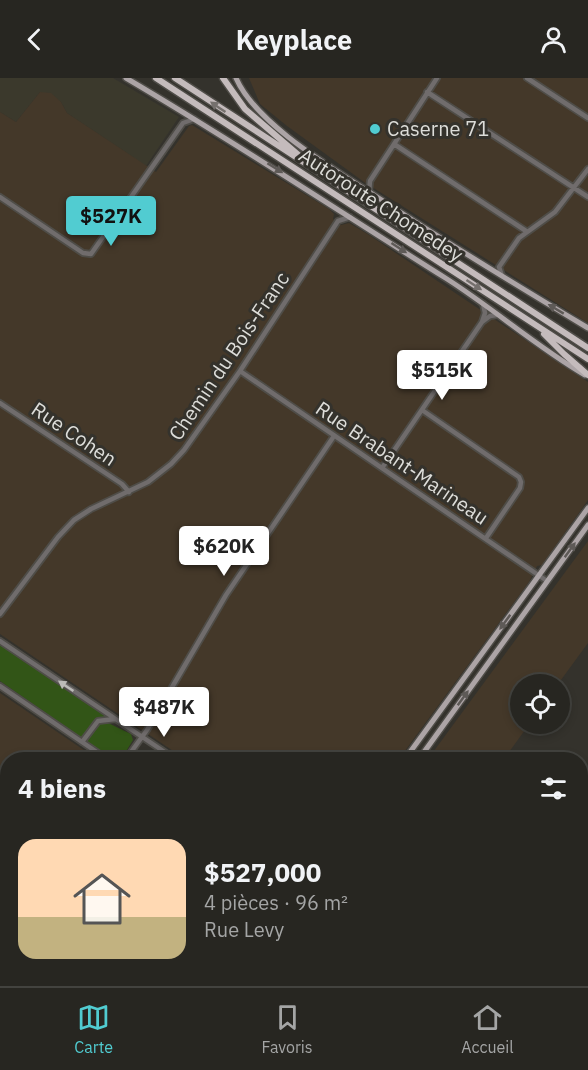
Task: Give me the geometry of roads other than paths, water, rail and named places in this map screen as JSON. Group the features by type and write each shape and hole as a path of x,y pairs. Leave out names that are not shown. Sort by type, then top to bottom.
{"highway":[{"name":"Autoroute Chomedey","path":"175,78 588,348"},
{"path":"225,78 232,92 249,113 316,171"},
{"name":"Autoroute Chomedey","path":"156,79 588,359"},
{"path":"535,325 588,376"},
{"path":"560,329 588,343"}],"main road":[{"path":"126,78 351,217 588,376"},
{"path":"236,78 251,102 277,127 357,184 489,269 588,328"},
{"path":"410,752 588,508"},
{"path":"423,752 588,525"}],"street":[{"path":"369,192 370,181 437,78"},
{"path":"527,78 588,118"},
{"path":"538,85 542,80"},
{"path":"427,92 588,197"},
{"path":"183,112 183,123"},
{"path":"0,197 83,253 91,254 183,123 194,119"},
{"path":"394,144 526,231"},
{"path":"502,276 500,267 513,246 526,231 555,212 588,169"},
{"path":"357,184 370,181"},
{"path":"337,208 339,220 351,217"},
{"name":"Chemin du Bois-Franc","path":"0,614 72,522 87,511 129,492 156,476 184,450 240,371 339,220"},
{"path":"489,269 500,267"},
{"path":"382,468 482,322 485,313 483,304"},
{"path":"482,322 490,316 497,315"},
{"name":"Rue Brabant-Marineau","path":"240,371 548,581"},
{"name":"Rue Cohen","path":"0,403 119,482 129,492"},
{"path":"422,410 519,477 520,488 486,538"},
{"path":"131,752 226,595 334,435"},
{"path":"0,641 165,752"},
{"path":"0,686 97,752"},
{"path":"82,742 98,721 115,719"}],"place":[{"name":"Caserne 71","path":"375,129"}]}
